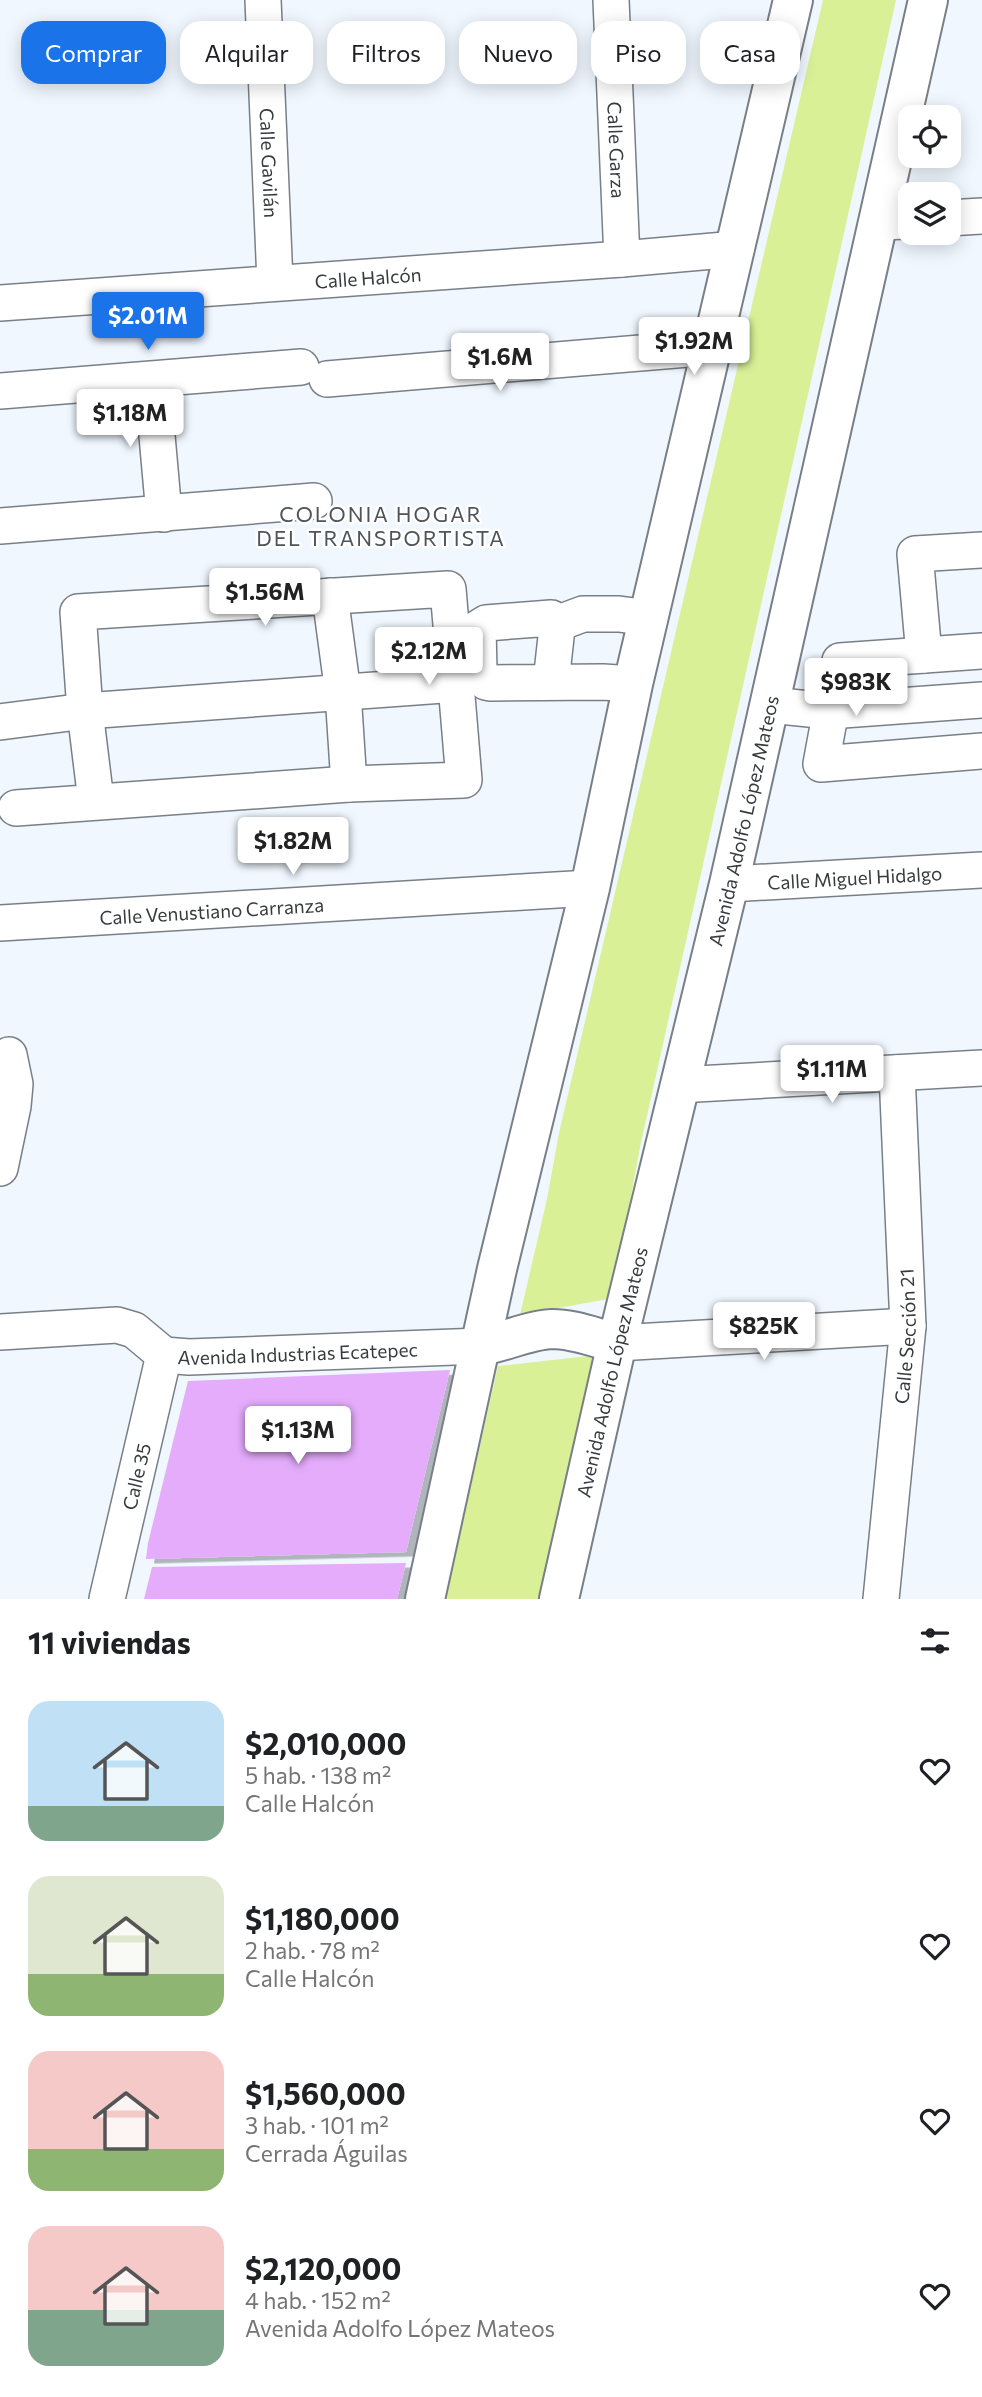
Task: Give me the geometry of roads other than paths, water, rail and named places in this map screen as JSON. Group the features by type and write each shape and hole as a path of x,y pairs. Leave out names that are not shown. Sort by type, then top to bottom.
{"main road":[{"path":"425,1599 497,1269 590,888 633,684 793,0"},
{"name":"Avenida Adolfo López Mateos","path":"559,1599 769,705 893,221 928,0"},
{"path":"481,1346 503,1343 531,1332 552,1329 586,1334 617,1343"}],"street":[{"name":"Calle Gavilán","path":"263,0 275,282"},
{"name":"Calle Garza","path":"611,0 622,259"},
{"path":"961,217 982,216"},
{"name":"Calle Halcón","path":"0,303 736,249"},
{"path":"0,391 712,347"},
{"path":"152,380 164,514"},
{"path":"0,526 314,501"},
{"path":"924,655 915,555 982,550"},
{"path":"16,808 464,779 448,589 78,612 85,711 96,801"},
{"path":"330,596 343,693 349,785"},
{"path":"556,624 583,614 619,614 649,618"},
{"path":"556,624 547,617 486,623 477,631 479,671 486,682 633,684"},
{"path":"551,682 556,624"},
{"path":"982,651 840,661 821,764 982,751"},
{"path":"0,722 85,711 457,684"},
{"path":"769,705 829,711 982,700"},
{"name":"Calle Miguel Hidalgo","path":"729,884 982,870"},
{"name":"Calle Venustiano Carranza","path":"0,923 590,888"},
{"path":"0,1168 15,1084 9,1055"},
{"path":"679,1085 982,1068"},
{"name":"Calle Sección 21","path":"881,1599 908,1326 897,1073"},
{"name":"Avenida Industrias Ecatepec","path":"0,1332 117,1325 134,1330 164,1355 189,1357 481,1346"},
{"path":"617,1343 908,1326"},
{"name":"Calle 35","path":"107,1599 164,1355"}],"district":[{"name":"COLONIA HOGAR DEL TRANSPORTISTA","path":"381,525"}]}
